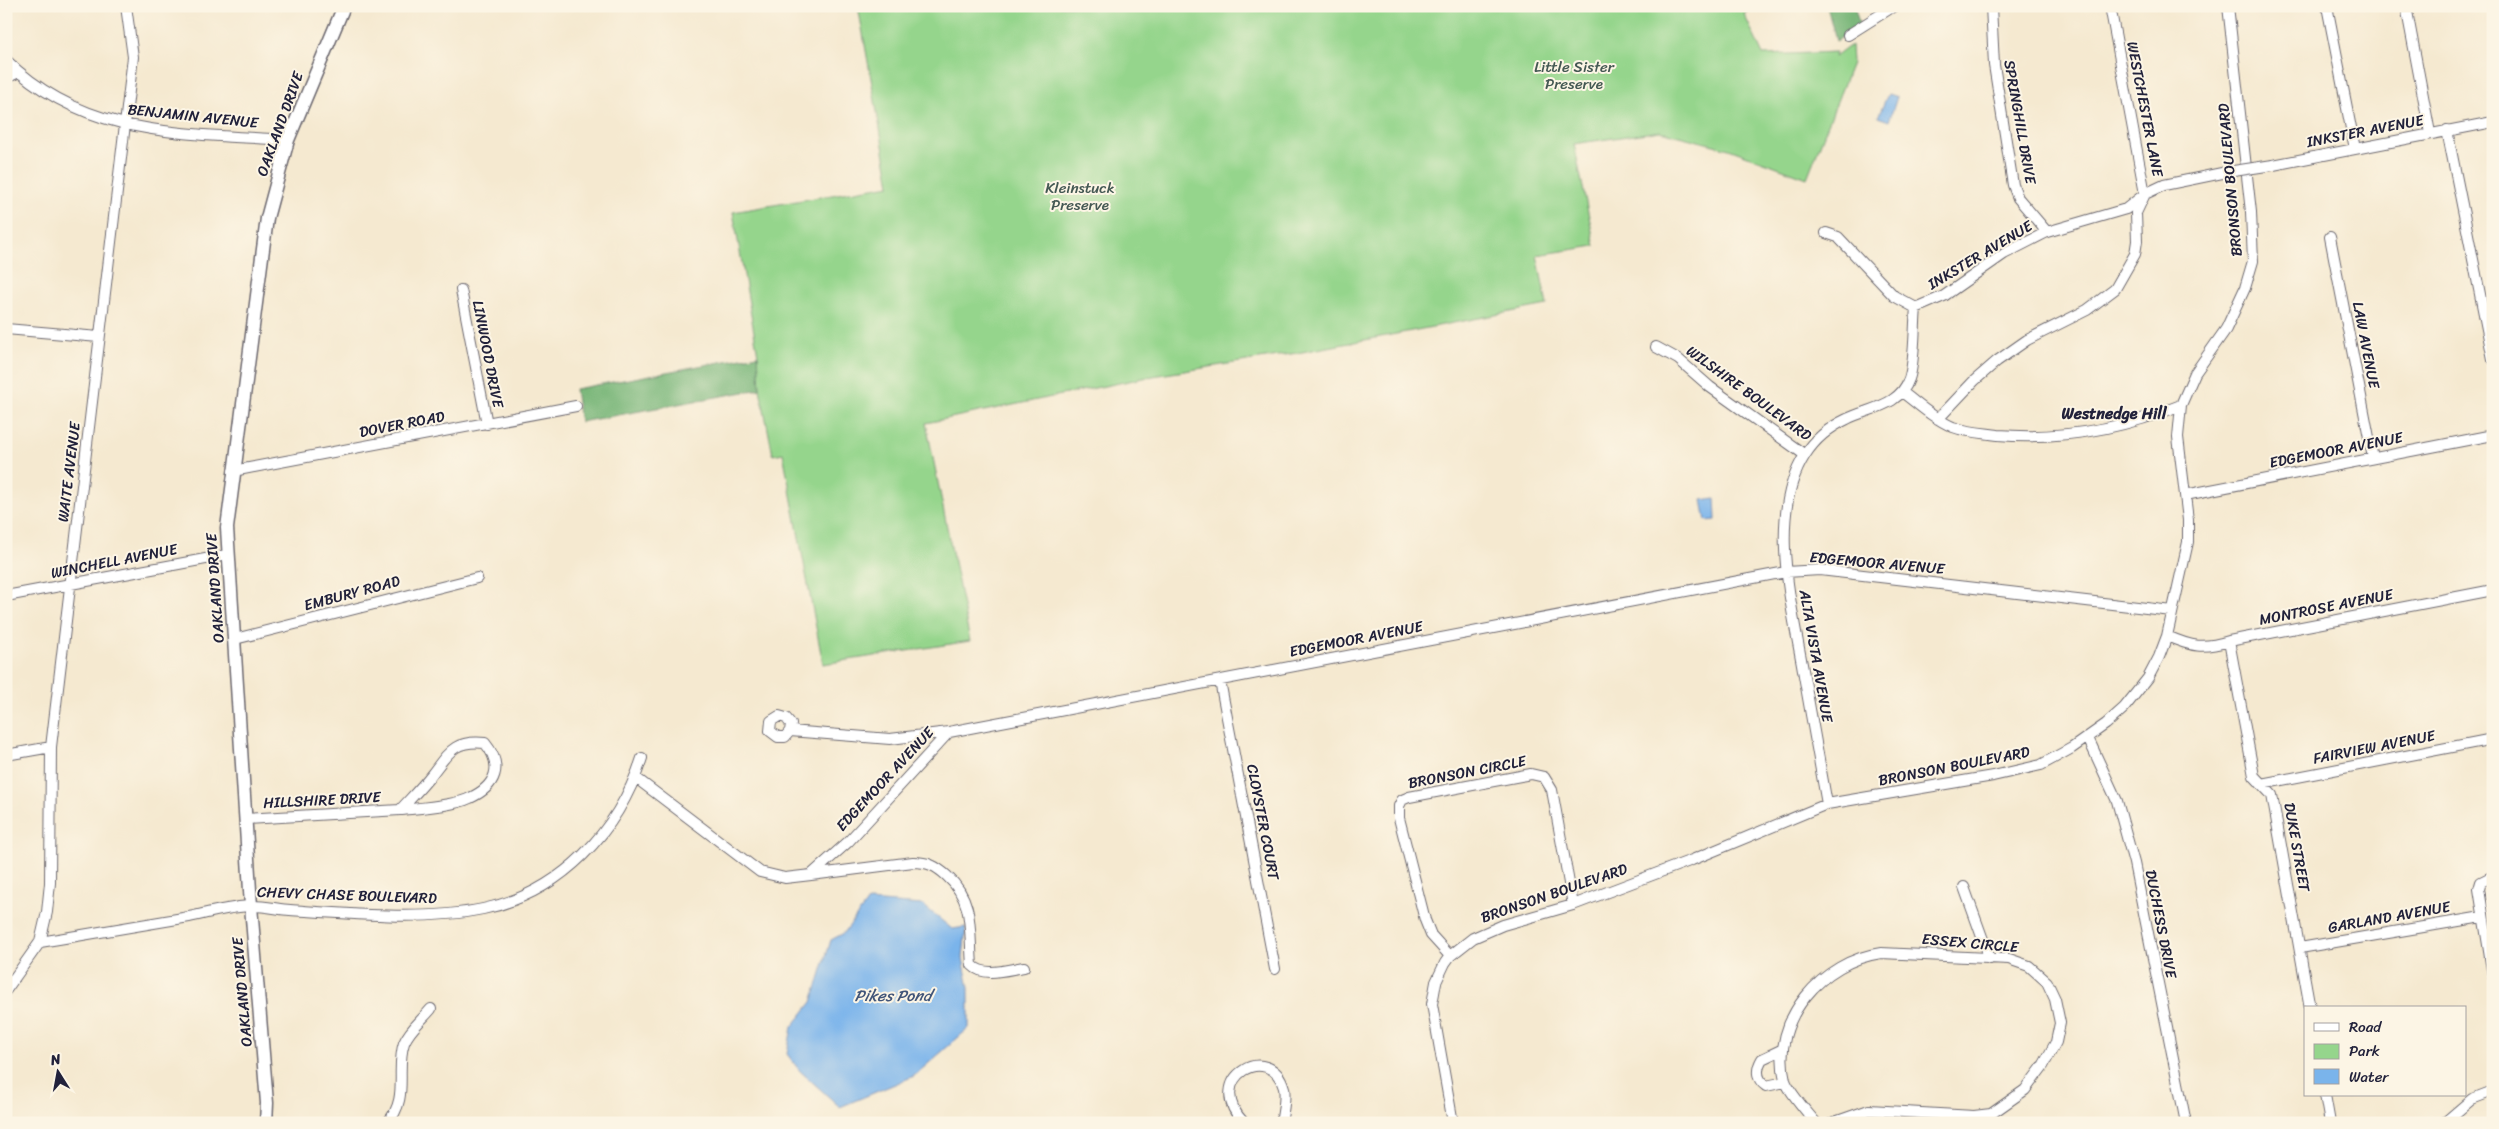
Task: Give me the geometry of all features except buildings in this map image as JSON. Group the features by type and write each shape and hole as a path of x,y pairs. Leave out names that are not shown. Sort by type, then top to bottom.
{"main road":[{"name":"OAKLAND DRIVE","path":"266,1123 267,1103 251,906 235,639 227,555 227,528 267,218 288,140 344,6"}],"street":[{"name":"WAITE AVENUE","path":"40,942 47,912 50,883 51,747 133,57 126,6"},
{"path":"1848,35 1894,6"},
{"name":"SPRINGHILL DRIVE","path":"1991,6 1994,65 2013,185 2018,198 2047,232"},
{"name":"WESTCHESTER LANE","path":"1938,419 1996,361 2027,340 2087,310 2115,289 2134,254 2138,233 2136,213 2145,194 2110,6"},
{"name":"BRONSON BOULEVARD","path":"1452,1123 1432,1004 1436,982 1450,956 1486,931 1574,905 1692,860 1827,804 2023,770 2041,765 2088,738 2124,708 2148,678 2160,657 2167,636 2188,542 2188,520 2178,437 2181,405 2195,373 2226,329 2245,288 2252,260 2251,212 2228,6"},
{"path":"2327,6 2355,149"},
{"path":"2406,6 2430,133"},
{"name":"BENJAMIN AVENUE","path":"6,60 19,72 64,103 88,114 124,125 182,132 288,140"},
{"path":"6,78 19,72"},
{"name":"INKSTER AVENUE","path":"1916,308 1944,296 2004,254 2047,232 2126,209 2145,194 2164,185 2493,122"},
{"path":"2447,130 2493,359"},
{"path":"1826,233 1838,237 1894,296 1916,308 1909,379 1902,392 1938,419 1954,427 1981,433 2044,436 2114,427 2150,418 2181,405"},
{"name":"LAW AVENUE","path":"2330,237 2373,458"},
{"name":"LINWOOD DRIVE","path":"461,290 487,424"},
{"path":"6,329 100,337"},
{"name":"WILSHIRE BOULEVARD","path":"1656,347 1678,359 1710,388 1805,455 1822,434 1847,419 1884,405 1902,392"},
{"name":"DOVER ROAD","path":"233,471 576,406"},
{"name":"EDGEMOOR AVENUE","path":"2185,494 2493,435"},
{"name":"ALTA VISTA AVENUE","path":"1805,455 1789,495 1786,514 1786,572 1827,804"},
{"name":"WINCHELL AVENUE","path":"6,596 227,555"},
{"name":"EDGEMOOR AVENUE","path":"811,875 848,842 949,732 1786,572 1820,570 2172,611"},
{"name":"EMBURY ROAD","path":"235,639 477,578"},
{"name":"MONTROSE AVENUE","path":"2167,636 2195,646 2210,647 2229,641 2493,590"},
{"name":"DUKE STREET","path":"2229,641 2254,776 2272,795 2310,1006"},
{"name":"CLOYSTER COURT","path":"1220,681 1275,969"},
{"path":"790,731 890,739 949,732"},
{"name":"DUCHESS DRIVE","path":"2088,738 2117,801 2134,863 2186,1123"},
{"name":"FAIRVIEW AVENUE","path":"2262,784 2493,739"},
{"name":"HILLSHIRE DRIVE","path":"246,819 400,810 469,799 490,783 497,765 494,753 485,743 467,741 447,752 432,775 400,810"},
{"path":"6,755 51,747"},
{"name":"CHEVY CHASE BOULEVARD","path":"40,942 251,906 289,910 400,914 455,913 500,905 542,887 565,873 583,857 612,821 636,778 642,758"},
{"name":"BRONSON CIRCLE","path":"1450,956 1431,935 1425,920 1399,818 1399,806 1402,800 1409,797 1531,774 1544,777 1552,790 1574,905"},
{"path":"636,778 760,872 785,878 913,862 930,863 954,882 968,904 972,966 987,972 1024,967"},
{"path":"2493,876 2481,882 2479,889 2493,976"},
{"path":"1964,887 1990,959"},
{"name":"GARLAND AVENUE","path":"2300,948 2482,917"},
{"path":"6,990 40,942"},
{"name":"ESSEX CIRCLE","path":"1816,1123 1785,1082 1781,1050 1790,1022 1805,998 1826,976 1852,960 1866,955 1881,953 2009,959 2030,966 2047,982 2056,999 2060,1023 2056,1042 2043,1066 2025,1090 1998,1111 1982,1116 1869,1110 1832,1123"},
{"path":"388,1123 402,1089 404,1046 407,1038 431,1009"},
{"path":"1781,1050 1762,1059 1757,1070 1758,1076 1766,1086 1785,1082"},
{"path":"1244,1123 1235,1113 1230,1097 1230,1085 1238,1073 1250,1066 1265,1066 1277,1073 1284,1090 1281,1123"},
{"path":"2444,1123 2472,1099 2493,1090"},
{"path":"2325,1096 2330,1123"}],"green space":[{"name":"Kleinstuck Preserve","path":"858,6 1755,6 1744,14 1763,55 1836,52 1835,57 1851,45 1852,63 1807,178 1729,149 1660,131 1574,144 1595,246 1537,255 1547,305 1297,353 1153,376 926,423 970,641 823,664 783,453 773,455 760,389 758,355 733,212 890,185"},
{"path":"1827,6 1854,6 1860,26 1836,41"},
{"path":"758,355 760,389 580,422 575,389"}],"water":[{"path":"1888,94 1897,97 1889,121 1878,117"},
{"path":"1715,498 1716,520 1706,521 1702,500"},
{"name":"Pikes Pond","path":"868,901 923,905 952,929 966,927 963,958 969,988 969,1028 914,1076 840,1107 800,1071 787,1054 792,1027 812,1002 831,940 844,933"}],"district":[{"name":"Westnedge Hill","path":"2114,413"}],"park label":[{"name":"Little Sister Preserve","path":"1574,76"}]}
